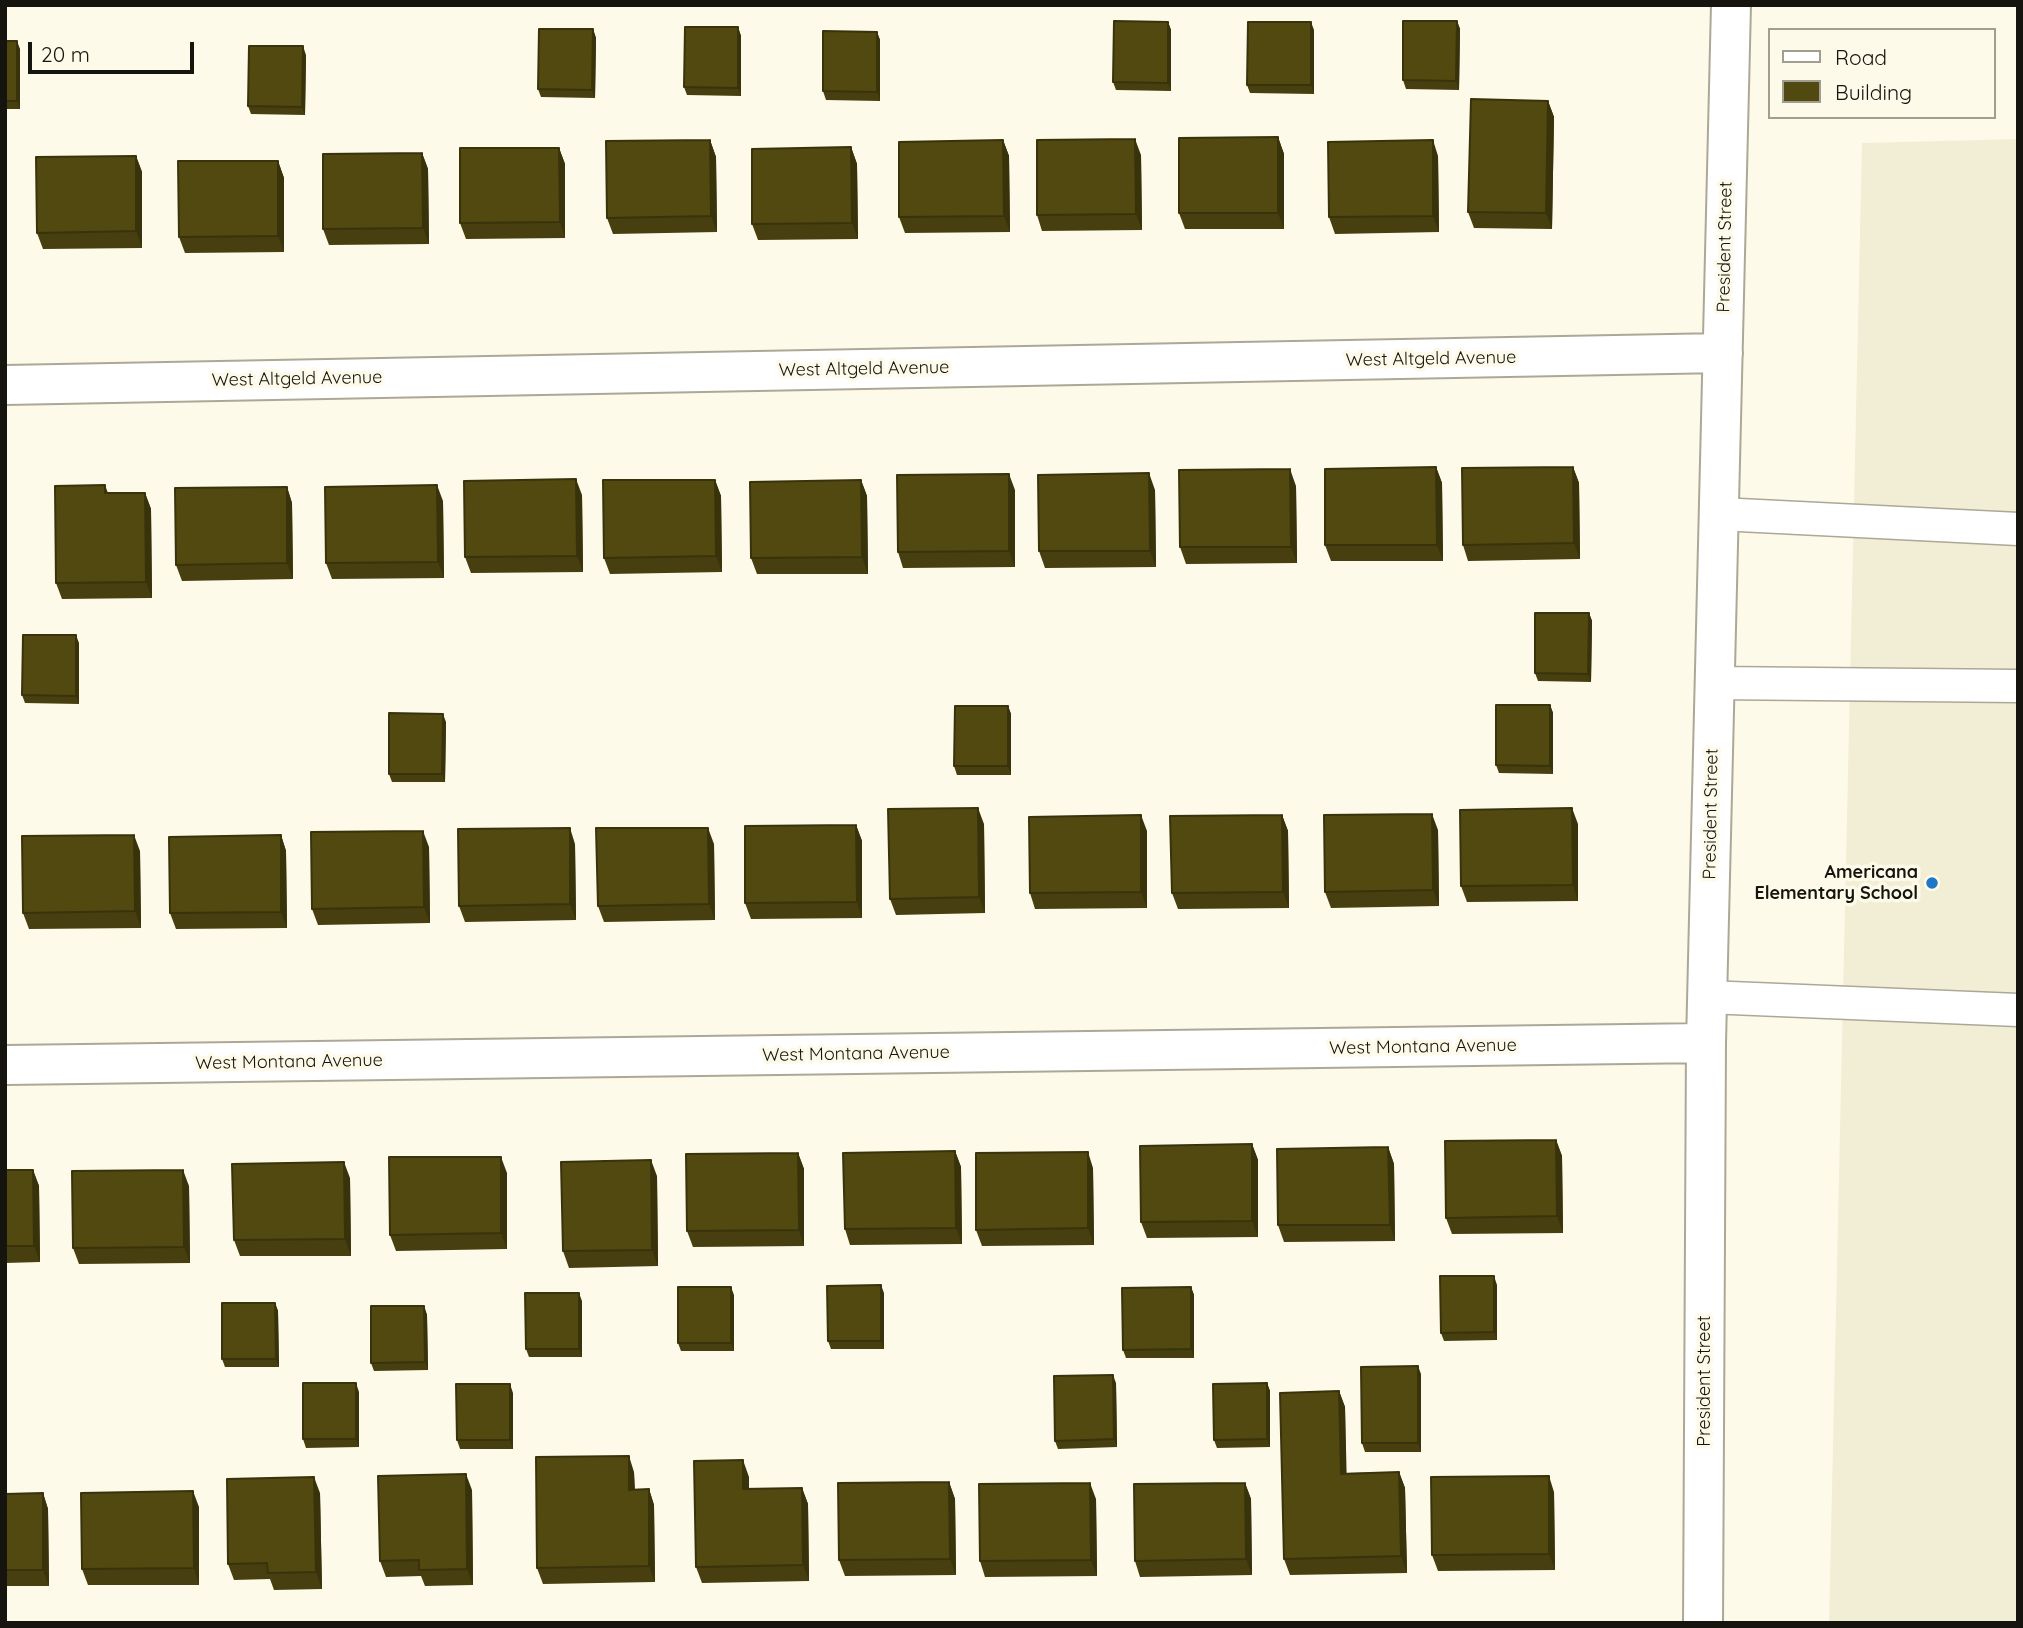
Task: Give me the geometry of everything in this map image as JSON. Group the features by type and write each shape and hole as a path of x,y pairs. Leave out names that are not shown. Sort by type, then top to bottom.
{"street":[{"name":"President Street","path":"1703,1623 1706,1043 1731,5"},
{"name":"West Altgeld Avenue","path":"5,385 1723,353"},
{"name":"West Montana Avenue","path":"5,1065 1706,1043"}],"lane":[{"path":"1719,514 2018,529"},
{"path":"1714,683 2018,685"},
{"path":"1707,997 2018,1010"}],"shaded area":[{"name":"Americana Elementary School","path":"2018,139 2018,1623 1829,1623 1862,143"}],"building":[{"path":"1114,21 1168,22 1168,83 1113,82"},
{"path":"1403,21 1457,21 1456,81 1403,80"},
{"path":"1248,22 1311,22 1311,85 1247,85"},
{"path":"685,27 738,27 738,88 684,87"},
{"path":"539,29 593,29 592,90 538,89"},
{"path":"823,31 877,32 877,92 823,91"},
{"path":"5,41 17,41 17,101 5,101"},
{"path":"249,46 303,46 302,107 248,106"},
{"path":"1471,99 1548,101 1546,213 1468,212"},
{"path":"1278,137 1278,213 1179,213 1179,138"},
{"path":"1135,139 1136,214 1037,215 1037,140"},
{"path":"710,140 711,216 607,218 606,141"},
{"path":"1003,140 1004,216 899,217 899,142"},
{"path":"1433,140 1433,216 1329,217 1328,142"},
{"path":"851,147 852,223 752,224 752,149"},
{"path":"460,148 559,148 560,222 460,223"},
{"path":"422,153 423,228 323,229 323,154"},
{"path":"136,156 136,231 37,233 36,157"},
{"path":"178,161 278,161 278,236 179,237"},
{"path":"1436,467 1437,545 1325,545 1325,469"},
{"path":"1573,467 1574,543 1463,545 1462,468"},
{"path":"1290,469 1291,547 1180,547 1179,470"},
{"path":"1149,473 1150,551 1039,551 1038,475"},
{"path":"1009,474 1009,551 898,552 897,475"},
{"path":"576,479 577,556 465,557 464,481"},
{"path":"603,480 715,480 716,556 604,558"},
{"path":"861,480 862,557 751,558 750,482"},
{"path":"105,485 105,493 145,493 146,582 56,583 55,486"},
{"path":"437,485 438,562 326,563 325,487"},
{"path":"287,487 287,563 176,565 175,488"},
{"path":"1535,613 1589,613 1588,674 1535,673"},
{"path":"23,635 76,635 76,696 22,695"},
{"path":"1496,705 1550,705 1550,766 1496,765"},
{"path":"955,706 1008,706 1008,766 954,766"},
{"path":"389,713 443,714 442,774 389,774"},
{"path":"978,808 979,897 890,899 888,809"},
{"path":"1572,808 1573,885 1461,886 1460,810"},
{"path":"1432,814 1433,890 1325,892 1324,815"},
{"path":"1141,815 1141,892 1030,893 1029,817"},
{"path":"1282,815 1283,892 1172,893 1170,816"},
{"path":"856,825 857,902 745,903 745,826"},
{"path":"570,828 570,904 459,906 458,829"},
{"path":"596,828 708,828 709,904 598,906"},
{"path":"423,831 424,907 312,909 311,832"},
{"path":"134,835 135,911 23,913 22,836"},
{"path":"281,835 281,912 170,913 169,837"},
{"path":"1556,1140 1557,1216 1446,1218 1445,1141"},
{"path":"1252,1144 1252,1221 1141,1222 1140,1146"},
{"path":"1388,1147 1390,1225 1278,1225 1277,1149"},
{"path":"955,1151 956,1228 845,1229 843,1153"},
{"path":"1088,1152 1088,1228 976,1230 976,1153"},
{"path":"798,1153 799,1230 687,1231 686,1154"},
{"path":"389,1157 501,1157 501,1233 390,1235"},
{"path":"651,1160 652,1250 563,1251 561,1162"},
{"path":"344,1162 345,1239 234,1240 232,1164"},
{"path":"5,1170 33,1170 34,1246 5,1246"},
{"path":"183,1170 184,1247 73,1248 72,1171"},
{"path":"1440,1276 1494,1276 1494,1332 1441,1333"},
{"path":"881,1285 881,1341 828,1341 827,1286"},
{"path":"678,1287 731,1287 731,1343 678,1343"},
{"path":"1191,1287 1191,1349 1123,1350 1122,1288"},
{"path":"525,1293 579,1293 579,1349 526,1349"},
{"path":"222,1303 275,1303 276,1359 222,1359"},
{"path":"371,1306 424,1306 425,1362 371,1363"},
{"path":"1418,1366 1418,1443 1362,1443 1361,1367"},
{"path":"1113,1375 1114,1439 1055,1441 1054,1376"},
{"path":"303,1383 356,1383 356,1439 303,1439"},
{"path":"1267,1383 1267,1439 1214,1440 1213,1384"},
{"path":"456,1384 510,1384 510,1440 457,1440"},
{"path":"1339,1391 1341,1474 1399,1472 1401,1556 1284,1559 1280,1393"},
{"path":"629,1456 629,1490 649,1489 649,1566 537,1568 536,1457"},
{"path":"743,1460 743,1489 802,1488 803,1565 696,1567 694,1461"},
{"path":"466,1474 467,1569 419,1570 419,1560 380,1561 378,1476"},
{"path":"1549,1476 1549,1554 1432,1555 1431,1477"},
{"path":"314,1477 316,1572 268,1573 267,1563 228,1564 227,1479"},
{"path":"949,1482 950,1559 839,1560 838,1483"},
{"path":"1090,1483 1091,1560 980,1561 979,1484"},
{"path":"1245,1483 1246,1559 1135,1561 1134,1484"},
{"path":"193,1491 194,1568 82,1569 81,1493"},
{"path":"43,1493 43,1570 5,1570 5,1494"}],"place":[{"name":"Americana Elementary School","path":"1932,883"}]}
